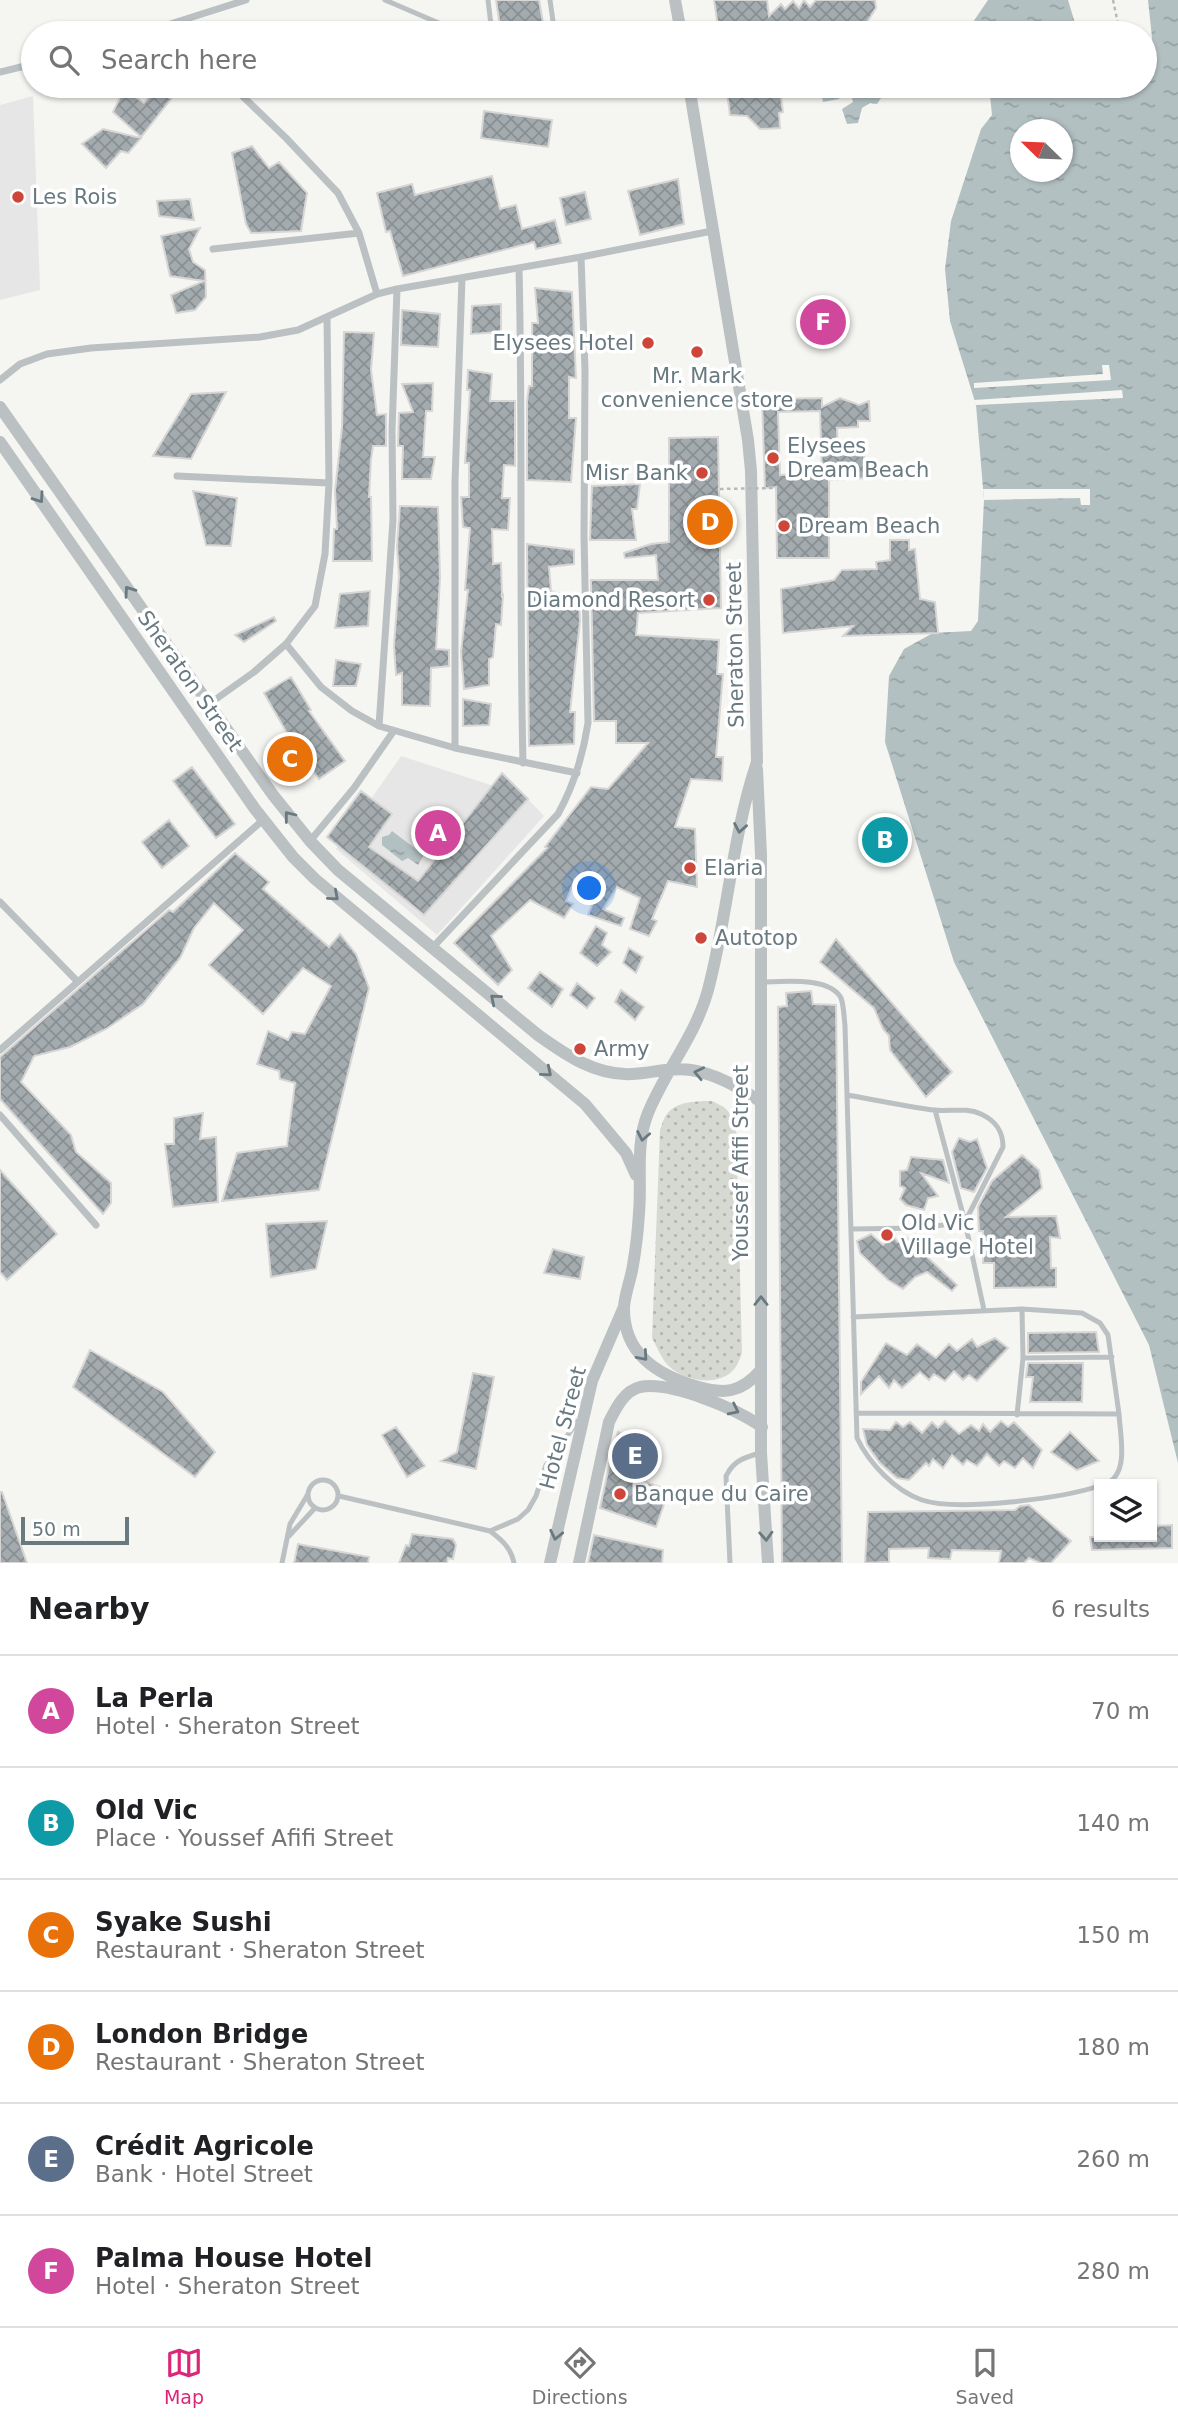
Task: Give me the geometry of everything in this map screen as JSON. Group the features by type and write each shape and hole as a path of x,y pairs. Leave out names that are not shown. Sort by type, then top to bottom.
{"street":[{"path":"181,21 246,0"},
{"path":"676,0 679,21"},
{"path":"0,72 21,67"},
{"path":"244,98 338,193 359,233 377,294"},
{"name":"Sheraton Street","path":"691,98 751,471 757,762 745,796 718,953 707,994 691,1032 647,1115 641,1139 638,1232 624,1306 626,1327 635,1348 646,1362 705,1394"},
{"path":"0,380 20,364 47,354 91,348 260,337 298,330 377,294 397,289 712,231"},
{"path":"213,249 359,233"},
{"path":"433,947 558,814 570,792 584,752 588,723 584,522 585,370 581,257"},
{"path":"519,268 523,764"},
{"path":"456,748 455,481 462,278"},
{"path":"379,726 393,520 392,430 397,289"},
{"path":"209,704 286,644 315,606 326,554 329,483 327,317"},
{"name":"Sheraton Street","path":"0,407 273,795 310,841 338,870 538,1035 566,1055 596,1069 628,1075 671,1069 709,1075 760,1101"},
{"name":"Sheraton Street","path":"0,442 263,820 293,857 315,879 585,1104 626,1153 640,1183"},
{"path":"177,475 329,483"},
{"path":"286,644 321,687 352,712 379,726 456,748 577,774"},
{"path":"310,841 354,788 393,732"},
{"name":"Youssef Afifi Street","path":"757,762 761,855 761,1453 768,1563"},
{"path":"0,1050 263,820"},
{"path":"0,902 77,981"},
{"path":"0,1115 96,1226"},
{"name":"Hotel Street","path":"550,1563 592,1381 624,1306"},
{"path":"705,1394 738,1389 751,1381 761,1370"},
{"name":"Hotel Street","path":"579,1563 609,1422 627,1393 640,1387 705,1394"},
{"path":"705,1394 743,1413 762,1427"}],"lane":[{"path":"385,0 434,21"},
{"path":"488,0 491,21"},
{"path":"550,0 553,21"},
{"path":"761,982 817,984 833,990 841,999 845,1026 857,1438 864,1454 878,1470 921,1500 942,1504 971,1505 1077,1494 1094,1488"},
{"path":"847,1095 935,1110 968,1110 981,1114 997,1125 1003,1137 1003,1147 965,1222"},
{"path":"935,1110 965,1222 984,1310"},
{"path":"851,1229 921,1228 965,1222"},
{"path":"853,1317 1022,1309 1082,1313 1093,1317 1108,1335 1112,1357 1119,1414 1120,1469 1113,1479"},
{"path":"1017,1415 1023,1358 1022,1309"},
{"path":"1023,1358 1112,1357"},
{"path":"856,1412 1119,1414"},
{"path":"490,1531 518,1519 528,1510 536,1496 546,1465 584,1415"},
{"path":"730,1563 726,1476 740,1459 761,1453"},
{"path":"282,1563 293,1515 310,1486 324,1479 332,1482 339,1496 330,1509 322,1510 309,1502 307,1494"},
{"path":"339,1496 490,1531 510,1550 514,1563"},
{"path":"289,1536 315,1508"}],"path":[{"path":"1113,0 1117,21"},
{"path":"720,489 773,488"}],"shaded area":[{"name":"Les Rois","path":"33,98 40,290 0,300 0,105"},
{"path":"401,756 525,796 544,816 437,935 336,849"},
{"path":"712,1101 724,1107 736,1120 742,1353 728,1375 719,1379 700,1380 672,1369 663,1359 652,1338 660,1130 666,1116 676,1106"}],"water":[{"path":"988,0 1068,0 1074,21 974,21"},
{"path":"1148,0 1178,0 1178,1463 1149,1345 954,962 885,742 889,676 904,649 933,633 971,631 978,621 984,500 976,405 950,321 945,269 951,221 981,129 992,115 990,98 1157,98 1157,21 1150,21"},
{"path":"822,98 839,98 839,99 823,102"},
{"path":"852,98 881,98 877,104 870,103 862,108 858,123 847,124 842,109 853,102"},
{"path":"392,831 424,855 418,865 408,858 402,861 382,845 382,837"}],"pier":[{"path":"1102,365 1109,365 1111,380 974,388 974,383 1103,374"},
{"path":"1122,390 1123,398 976,405 974,400"},
{"path":"983,489 1090,489 1090,505 1081,505 1080,498 984,500"}],"building":[{"path":"496,0 539,0 543,21 499,21"},
{"path":"714,0 767,0 769,16 781,4 785,9 793,1 799,8 804,0 810,7 816,0 875,0 876,8 868,21 717,21"},
{"path":"120,98 137,98 144,103 148,98 171,99 141,137 113,112"},
{"path":"728,98 781,98 783,112 779,113 780,128 760,129 747,116 730,115"},
{"path":"484,111 552,120 548,147 481,138"},
{"path":"103,129 141,138 128,153 121,151 106,168 82,144"},
{"path":"252,146 269,168 279,162 307,193 301,231 251,233 246,224 232,153"},
{"path":"492,176 500,209 516,205 522,229 555,220 561,243 536,249 534,242 403,276 390,231 386,232 377,193 412,184 415,195"},
{"path":"678,179 684,224 640,235 628,191"},
{"path":"585,192 591,219 566,225 560,198"},
{"path":"190,199 194,220 159,216 157,201"},
{"path":"200,228 189,249 193,262 205,270 206,297 195,310 176,313 171,295 204,281 170,276 161,236"},
{"path":"535,288 572,292 576,378 569,377 569,418 576,418 571,482 527,480 527,401 529,386 532,386 532,323 538,323"},
{"path":"501,304 501,332 471,334 472,306"},
{"path":"402,310 440,314 438,347 401,345"},
{"path":"344,332 374,333 371,370 377,415 386,414 386,446 373,446 371,459 369,497 372,561 333,561 334,529 337,529 335,491 342,427"},
{"path":"468,370 492,374 490,401 515,401 515,466 504,465 502,498 510,498 508,530 492,529 493,564 501,563 503,595 501,625 496,624 493,657 489,659 489,685 464,689 461,652 468,590 465,590 470,528 463,527 461,497 469,497 469,463 465,463 470,390 467,390"},
{"path":"433,383 432,411 426,411 423,457 435,457 431,479 402,479 403,446 398,446 399,413 413,412 402,384"},
{"path":"226,392 191,459 153,456 191,394"},
{"path":"822,398 822,407 840,398 859,405 869,401 870,421 858,421 858,427 837,428 838,455 864,454 865,478 829,480 829,558 777,558 776,487 765,488 762,399","holes":["820,411 822,474 780,475 778,412"]},
{"path":"718,437 721,608 638,613 636,635 719,640 717,674 723,674 716,757 723,757 722,781 691,779 675,827 695,829 697,887 668,881 652,919 657,921 649,936 630,929 640,898 617,887 603,909 624,918 621,926 588,915 599,888 575,879 566,901 573,904 564,918 530,900 491,936 512,970 498,985 454,943 547,848 545,847 591,787 608,789 648,743 616,743 616,721 594,721 591,580 658,580 656,555 625,558 624,553 651,544 669,542 669,438"},
{"path":"640,484 637,509 632,509 636,540 590,540 592,486"},
{"path":"193,491 237,498 231,546 206,545"},
{"path":"400,506 438,507 440,578 436,649 449,650 449,666 431,668 430,706 402,705 402,673 396,675 394,646"},
{"path":"890,540 909,540 909,550 915,549 920,599 935,602 938,633 843,636 853,626 783,633 781,589 834,580 842,570 877,569 876,562 890,560"},
{"path":"527,544 574,550 574,564 549,567 551,591 579,600 580,621 570,712 575,712 574,744 529,746"},
{"path":"370,591 368,626 335,628 340,594"},
{"path":"274,617 276,621 244,642 235,635"},
{"path":"336,660 361,664 356,686 333,686"},
{"path":"291,677 311,710 309,711 345,761 319,779 291,740 264,693"},
{"path":"463,699 491,704 489,725 463,726"},
{"path":"192,767 235,824 216,838 173,781"},
{"path":"502,773 528,799 424,915 327,837 361,791 392,814 369,847 418,881"},
{"path":"169,820 189,846 162,868 142,842"},
{"path":"235,853 269,882 263,889 329,947 340,934 356,954 369,988 319,1190 222,1201 237,1153 287,1146 295,1083 280,1079 279,1071 257,1064 268,1031 288,1040 292,1032 305,1034 331,986 303,968 263,1014 209,965 243,930 214,903 194,928 180,958 143,1004 106,1029 70,1047 34,1056 21,1082 71,1135 76,1152 111,1183 111,1203 103,1214 0,1099 0,1057 169,910 173,912"},
{"path":"596,926 607,933 602,945 611,952 597,966 580,953"},
{"path":"836,939 952,1072 926,1097 890,1050 889,1036 874,1008 820,962"},
{"path":"629,948 643,957 636,973 623,963"},
{"path":"540,972 563,989 552,1007 528,988"},
{"path":"577,983 595,998 587,1008 570,995"},
{"path":"621,990 644,1007 635,1020 615,1002"},
{"path":"811,991 813,1004 836,1005 842,1563 782,1563 778,1007 787,1006 786,993"},
{"path":"203,1113 200,1139 216,1137 218,1202 173,1207 165,1144 174,1144 174,1118"},
{"path":"959,1138 970,1142 977,1139 987,1168 974,1192 961,1188 952,1152"},
{"path":"1022,1155 1039,1170 1042,1188 1006,1217 1056,1216 1060,1238 1050,1237 1051,1268 1056,1268 1056,1287 994,1288 994,1263 983,1263 983,1231 979,1231 978,1207 992,1181"},
{"path":"911,1157 943,1160 949,1183 921,1173 938,1196 928,1198 924,1210 906,1205 900,1199 905,1188 900,1186 900,1171 907,1170"},
{"path":"0,1170 57,1234 7,1280 0,1272"},
{"path":"327,1221 316,1269 271,1277 266,1224"},
{"path":"871,1234 883,1245 893,1236 898,1242 905,1236 957,1285 952,1291 927,1272 915,1277 903,1289 888,1280 860,1253 857,1241"},
{"path":"553,1249 584,1257 580,1279 544,1273"},
{"path":"1096,1332 1099,1352 1028,1353 1028,1333"},
{"path":"995,1338 1008,1348 977,1381 969,1375 963,1380 954,1371 945,1381 934,1374 929,1380 920,1372 902,1388 894,1380 889,1388 879,1376 861,1394 861,1382 886,1343 907,1355 917,1344 936,1358 949,1344 957,1351 972,1339 977,1347"},
{"path":"90,1350 163,1392 215,1452 195,1477 73,1387"},
{"path":"1028,1363 1083,1363 1082,1402 1030,1402 1033,1377 1026,1377"},
{"path":"473,1373 494,1377 476,1469 441,1461 457,1452"},
{"path":"945,1421 959,1434 971,1425 979,1431 983,1424 990,1432 1001,1421 1008,1427 1014,1422 1042,1450 1033,1468 1023,1458 1015,1468 1004,1461 999,1466 987,1454 977,1466 967,1460 963,1465 952,1455 943,1468 933,1459 929,1466 926,1463 909,1480 897,1478 880,1463 867,1445 863,1429 890,1430 896,1422 903,1427 910,1422 922,1433 932,1422 938,1428"},
{"path":"396,1427 425,1466 407,1477 382,1435"},
{"path":"618,1432 652,1444 640,1480 669,1490 656,1527 600,1508"},
{"path":"1070,1432 1099,1461 1077,1470 1051,1452"},
{"path":"2,1492 27,1563 0,1563"},
{"path":"1029,1505 1071,1541 1051,1563 1040,1563 1029,1558 1024,1563 999,1563 1001,1551 952,1550 950,1559 928,1558 929,1548 889,1549 889,1562 865,1563 868,1512 1015,1510"},
{"path":"1172,1525 1172,1548 1092,1550 1090,1537 1094,1537 1094,1542 1157,1542 1157,1526"},
{"path":"412,1534 453,1539 456,1545 453,1559 448,1558 447,1563 399,1563 406,1545 409,1546"},
{"path":"594,1535 663,1550 662,1563 588,1563"},
{"path":"298,1544 369,1557 368,1563 294,1563"}],"place":[{"name":"Les Rois","path":"18,197"},
{"name":"Palma House Hotel","path":"823,322"},
{"name":"Elysees Hotel","path":"648,343"},
{"name":"Mr. Mark convenience store","path":"697,352"},
{"name":"Elysees Dream Beach","path":"773,458"},
{"name":"Misr Bank","path":"702,473"},
{"name":"London Bridge","path":"710,522"},
{"name":"Dream Beach","path":"784,526"},
{"name":"Diamond Resort","path":"709,600"},
{"name":"Syake Sushi","path":"290,759"},
{"name":"La Perla","path":"438,833"},
{"name":"Old Vic","path":"885,840"},
{"name":"Elaria","path":"690,868"},
{"name":"Autotop","path":"701,938"},
{"name":"Army","path":"580,1049"},
{"name":"Old Vic Village Hotel","path":"887,1235"},
{"name":"Crédit Agricole","path":"635,1456"},
{"name":"Banque du Caire","path":"620,1494"}]}
